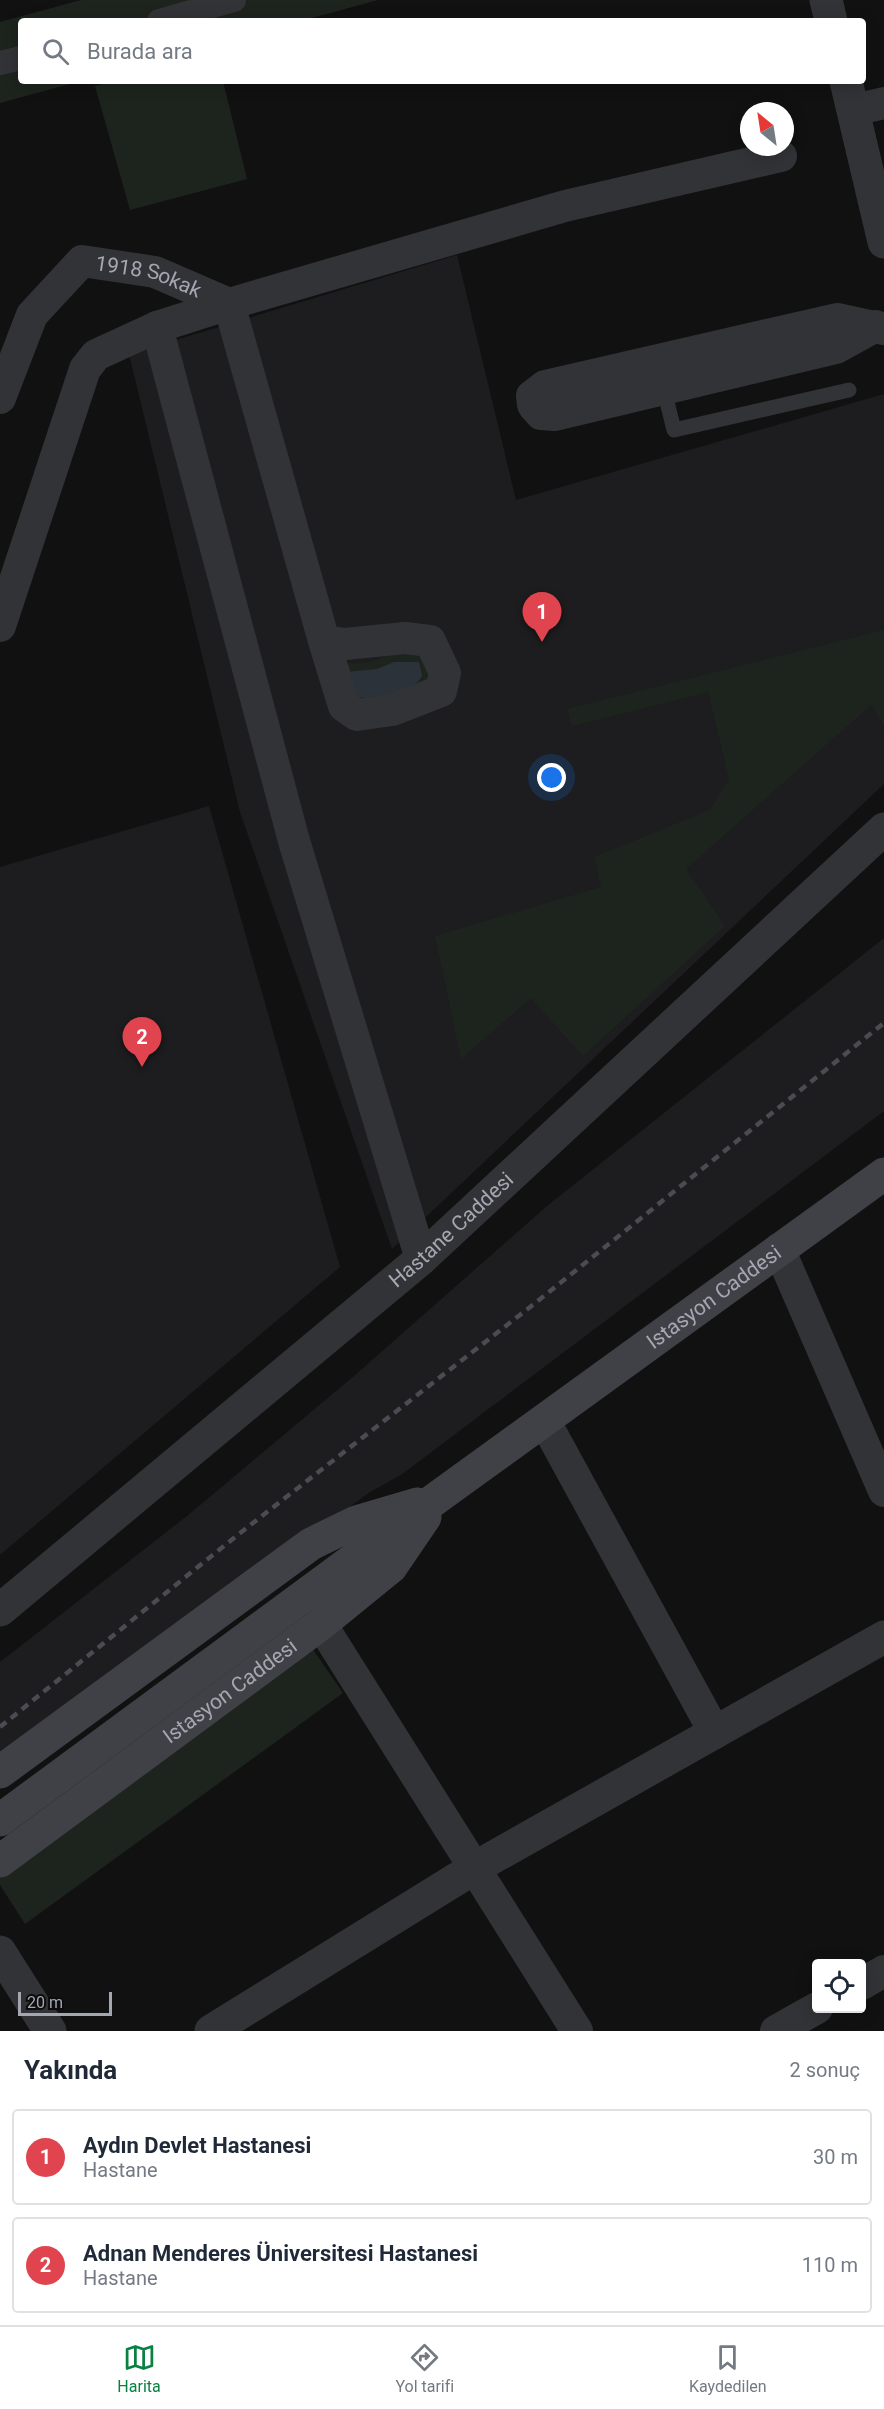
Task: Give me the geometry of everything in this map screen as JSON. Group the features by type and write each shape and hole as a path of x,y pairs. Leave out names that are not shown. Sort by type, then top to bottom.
{"main road":[{"name":"Istasyon Caddesi","path":"0,1820 438,1497 545,1422 884,1174"},
{"name":"Istasyon Caddesi","path":"0,1861 321,1624 391,1567 438,1497"},
{"path":"0,1772 310,1544 356,1522 438,1497"}],"street":[{"path":"170,18 234,0"},
{"path":"826,0 830,18"},
{"path":"0,63 18,59"},
{"path":"861,98 884,242"},
{"path":"0,626 85,369 96,355 158,327 229,304 565,206 781,156"},
{"name":"1918 Sokak","path":"0,398 32,315 82,261 155,272 229,304"},
{"path":"229,304 324,641"},
{"path":"837,319 880,328 836,348 555,415 541,414 533,405 532,396 545,386 837,319"},
{"path":"158,327 294,841 421,1259"},
{"name":"Hastane Caddesi","path":"2,1603 421,1259 884,829"},
{"path":"779,1249 884,1491"},
{"path":"545,1422 715,1732"},
{"path":"321,1624 476,1867 577,2031"},
{"path":"211,2031 476,1867 884,1637"},
{"path":"0,1952 51,2031"},
{"path":"866,1981 884,1971"},
{"path":"776,2031 812,2011"}],"lane":[{"path":"664,390 674,430 849,390"}],"shaded area":[{"path":"81,0 378,0 312,18 18,18 18,84 70,84 0,103 0,22"},
{"path":"102,84 224,84 247,179 130,210 95,86"},
{"path":"457,255 516,500 884,394 884,784 392,1249 240,812 129,354"},
{"path":"884,630 884,725 871,705 686,869 725,926 583,1056 531,998 461,1059 435,936 601,887 594,857 710,810 729,779 708,692 572,726 567,709"},
{"path":"393,653 420,654 432,677 428,689 352,704 335,660 364,663"},
{"path":"394,662 419,662 422,676 402,692 373,698 356,696 346,672 377,669"},
{"path":"209,806 340,1267 0,1555 0,867"},
{"path":"884,938 884,1111 401,1475 370,1492 0,1764 0,1662 187,1516 354,1376 547,1206"},
{"path":"312,1648 343,1693 25,1924 0,1885 0,1873"}],"railway":[{"path":"0,1727 235,1537 534,1304 884,1023"}],"place":[{"name":"Aydın Devlet Hastanesi","path":"542,642"},
{"name":"Adnan Menderes Üniversitesi Hastanesi","path":"142,1067"}]}
